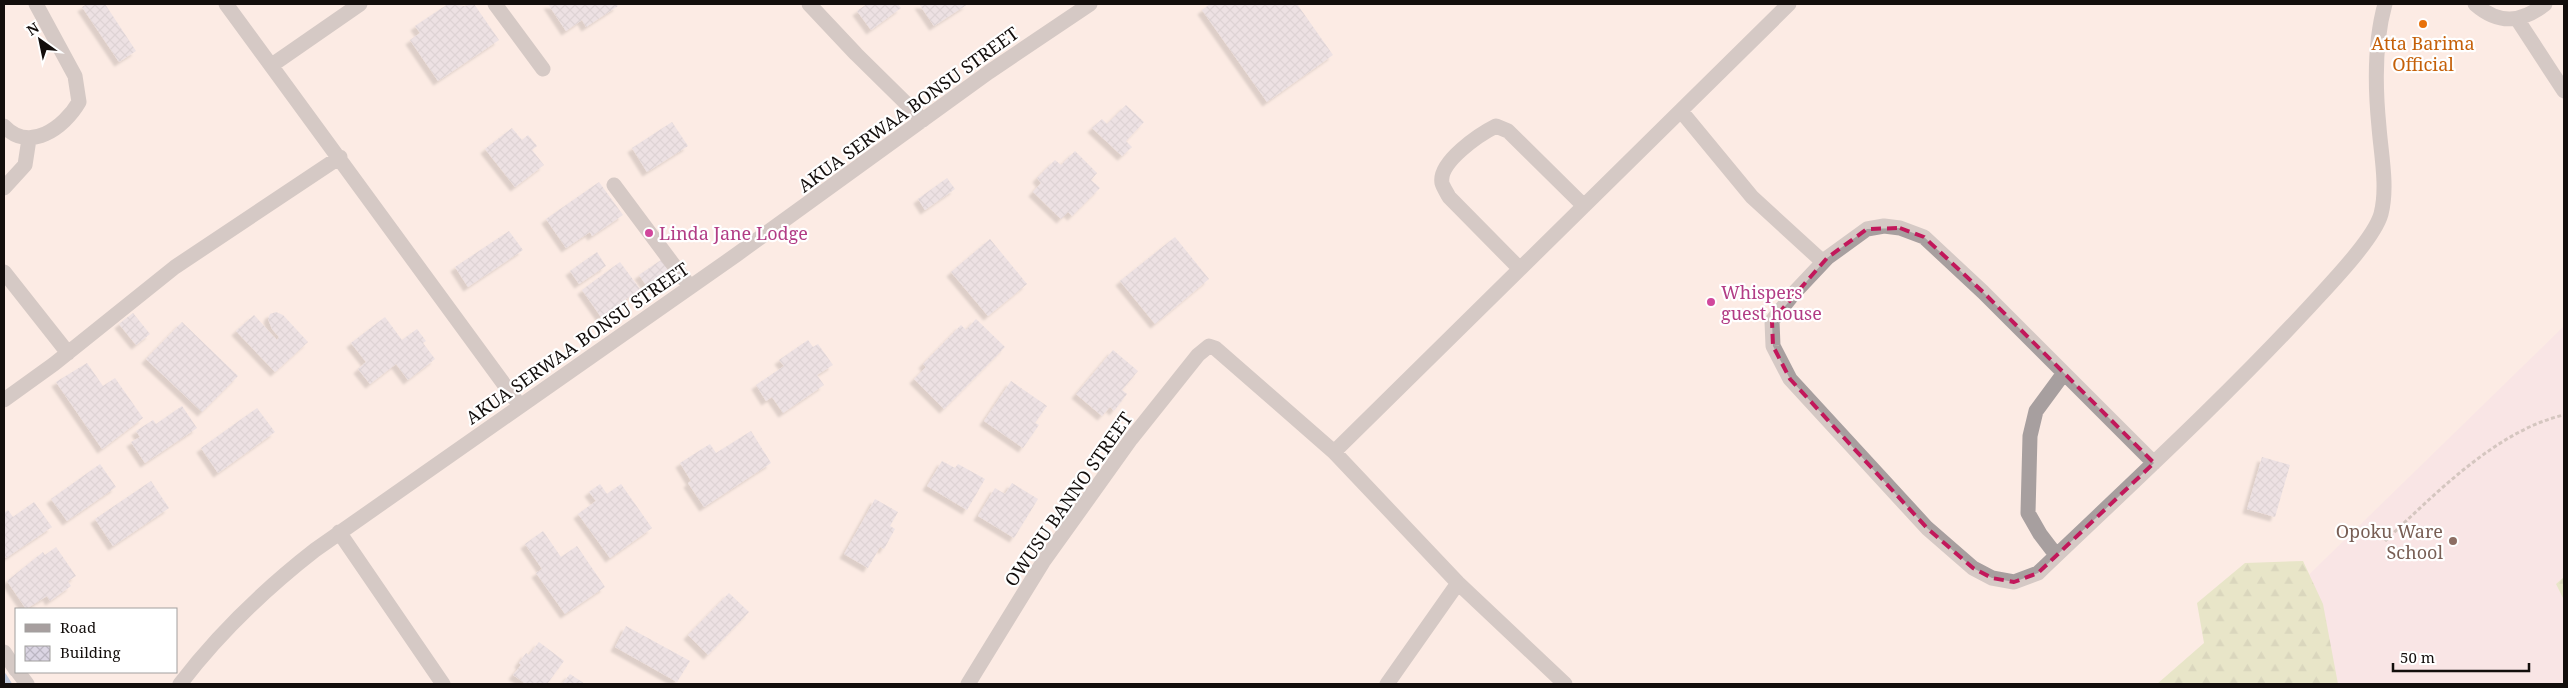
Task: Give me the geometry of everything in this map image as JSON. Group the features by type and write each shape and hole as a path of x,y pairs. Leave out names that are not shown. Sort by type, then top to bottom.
{"street":[{"path":"4,126 15,136 29,139 41,136 73,113 79,102 75,76 36,4"},
{"path":"226,4 340,157 520,406"},
{"path":"272,65 360,4"},
{"path":"495,4 543,69"},
{"path":"810,4 856,54 923,120"},
{"name":"AKUA SERWAA BONSU STREET","path":"180,684 197,663 267,588 339,532 690,287 989,72 1090,4"},
{"path":"1565,684 1458,583 1334,452 1790,4"},
{"path":"2154,463 1983,292 1924,237 1900,228 1884,226 1867,229 1823,262 1794,293 1772,321 1774,346 1790,378 1927,528 1973,568 1992,578 2014,582 2038,573 2056,555 2154,463 2248,373 2359,250 2381,214 2384,178 2377,107 2378,28 2385,4"},
{"path":"2475,4 2482,10 2500,18 2518,19 2546,4"},
{"path":"2518,19 2564,91"},
{"path":"1681,111 1752,196 1823,262"},
{"path":"1520,269 1450,197 1442,182 1444,168 1479,134 1496,126 1508,131 1584,206"},
{"path":"4,188 26,164 29,139"},
{"path":"4,400 68,353 175,267 340,157"},
{"path":"614,185 690,287"},
{"path":"4,272 68,353"},
{"name":"OWUSU BANNO STREET","path":"968,684 1043,562 1131,439 1202,350 1212,346 1334,452"},
{"path":"2056,555 2040,534 2028,512 2030,436 2036,411 2064,373"},
{"path":"339,532 443,684"},
{"path":"1387,684 1458,583"},
{"path":"4,652 15,668"},
{"path":"18,673 26,684"}],"path":[{"path":"2385,541 2425,503 2510,436 2564,415"}],"highlighted area":[{"path":"1900,228 1924,237 1983,292 2154,463 2038,573 2014,582 1992,578 1973,568 1927,528 1790,379 1773,346 1772,321 1827,258 1867,229"}],"shaded area":[{"name":"Opoku Ware School","path":"2564,326 2564,684 2189,684 2288,595"}],"green space":[{"path":"2303,561 2323,604 2338,684 2157,684 2204,643 2197,603 2245,563"},
{"path":"2564,577 2564,600 2556,584"}],"building":[{"path":"87,4 105,4 136,51 119,62 82,7"},
{"path":"448,4 464,6 474,4 499,40 438,81 410,40 420,33 415,26"},
{"path":"548,4 616,4 618,6 586,27 582,20 566,31"},
{"path":"867,4 898,4 901,8 871,30 857,11"},
{"path":"919,4 968,4 934,26"},
{"path":"1210,4 1297,4 1333,55 1267,102 1202,10"},
{"path":"1126,105 1144,122 1126,141 1132,147 1122,156 1092,128 1102,119 1107,124"},
{"path":"672,122 688,146 647,172 632,148"},
{"path":"512,128 522,140 528,135 537,146 532,150 544,165 515,187 485,149"},
{"path":"1075,151 1097,173 1091,180 1100,188 1072,216 1068,212 1061,219 1033,192 1041,183 1037,178 1055,160 1061,165"},
{"path":"947,178 955,189 925,210 918,199"},
{"path":"599,182 623,215 592,236 590,232 566,248 546,219"},
{"path":"509,231 523,250 468,287 455,267"},
{"path":"1175,237 1209,279 1155,324 1120,281"},
{"path":"990,239 1027,284 988,316 951,272"},
{"path":"597,252 606,266 579,284 570,271"},
{"path":"664,258 672,270 648,288 639,275"},
{"path":"620,262 640,289 601,317 582,290"},
{"path":"276,312 283,315 308,342 275,372 236,331 254,315 277,340 279,337 272,329 268,319 270,314"},
{"path":"133,313 150,334 136,345 119,324"},
{"path":"385,317 402,340 417,329 426,341 423,343 435,359 408,380 396,364 370,384 358,369 366,362 351,343"},
{"path":"976,319 1005,347 944,409 914,379 926,367 923,364 961,325 966,330"},
{"path":"182,322 238,376 202,412 146,359"},
{"path":"808,340 813,347 818,344 833,365 817,375 824,385 783,413 772,397 766,401 756,385 784,366 779,360"},
{"path":"1113,350 1138,371 1122,390 1127,394 1114,411 1110,407 1102,416 1076,394"},
{"path":"87,363 103,386 115,378 143,418 102,449 56,382"},
{"path":"1011,381 1047,406 1035,423 1039,425 1023,448 984,421"},
{"path":"182,406 197,428 145,463 131,442 140,437 136,431 153,420 156,424"},
{"path":"257,408 275,432 218,473 201,448"},
{"path":"751,431 771,463 704,507 688,483 691,481 680,463 710,444 716,453"},
{"path":"2262,457 2290,465 2275,517 2247,509"},
{"path":"942,461 955,468 958,464 985,479 967,510 927,486"},
{"path":"100,464 116,487 67,521 51,499"},
{"path":"151,481 169,508 113,546 95,519"},
{"path":"1012,483 1038,499 1014,538 978,516 995,488 1005,494"},
{"path":"600,484 607,494 621,484 652,528 610,558 578,514 596,501 589,492"},
{"path":"875,499 898,512 890,526 895,529 884,549 880,547 868,568 844,554"},
{"path":"34,502 52,527 6,558 4,555 4,513 8,510 13,517"},
{"path":"543,531 561,557 577,546 605,587 565,614 536,573 542,569 525,544"},
{"path":"56,547 76,576 68,581 71,586 50,601 47,596 25,608 7,581 43,552 45,555"},
{"path":"729,593 749,612 708,655 688,635"},
{"path":"626,626 690,661 677,682 615,647"},
{"path":"539,642 564,661 547,684 526,684 513,675 521,665 519,663 526,653 529,655"},
{"path":"570,674 585,684 562,684"}],"waterway":[{"path":"4,676 9,684"}],"place":[{"name":"Atta Barima Official","path":"2423,24"},
{"name":"Linda Jane Lodge","path":"649,233"},
{"name":"Whispers guest house","path":"1711,302"},
{"name":"Opoku Ware School","path":"2453,541"}]}
